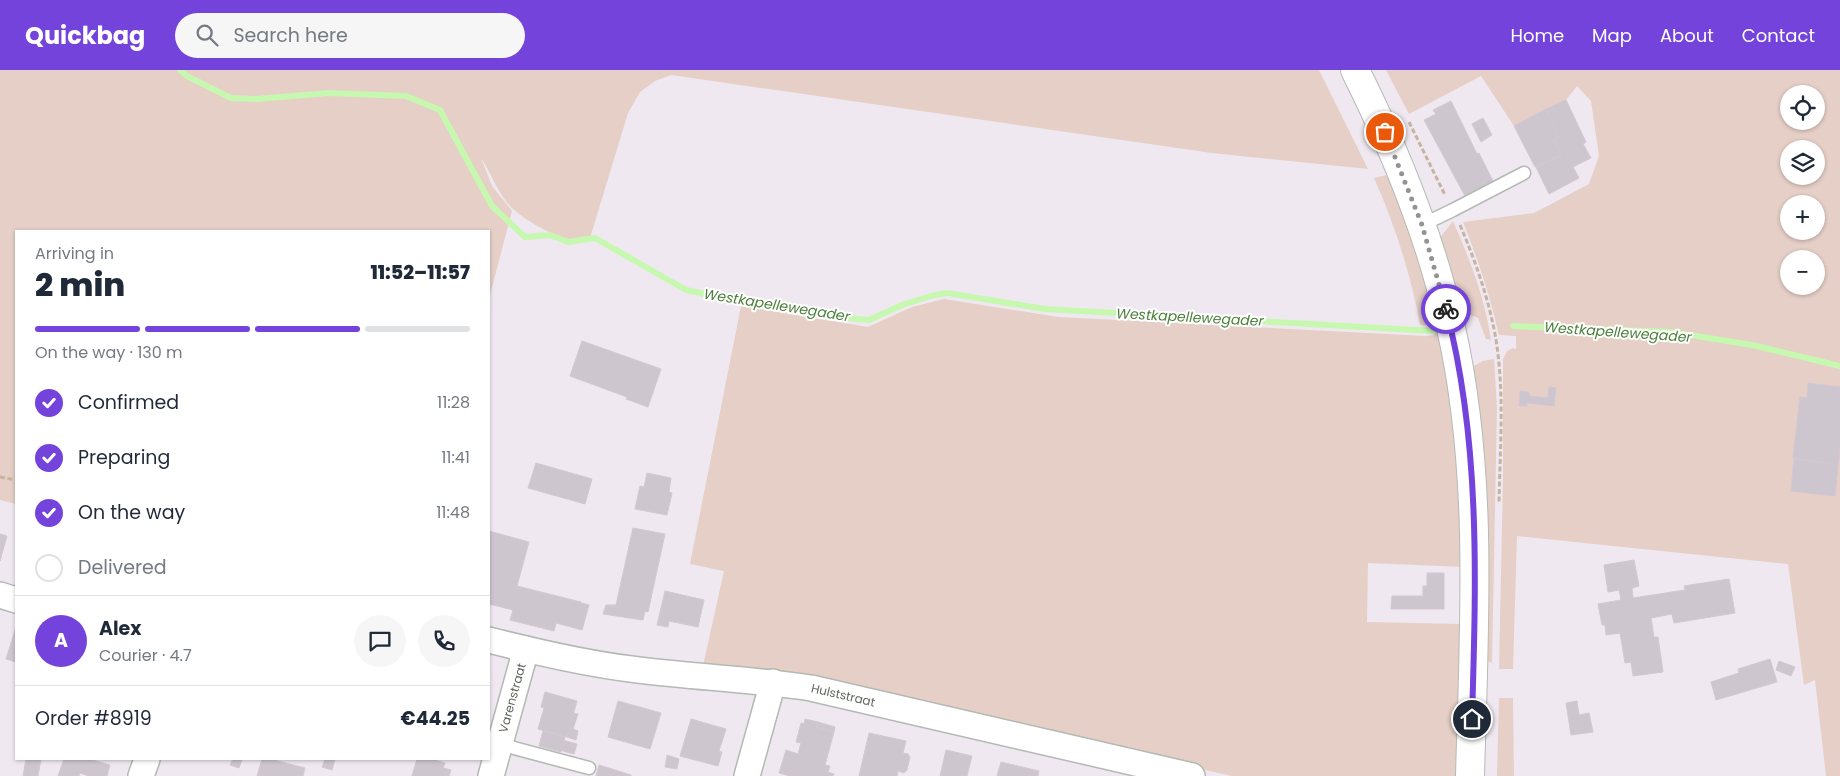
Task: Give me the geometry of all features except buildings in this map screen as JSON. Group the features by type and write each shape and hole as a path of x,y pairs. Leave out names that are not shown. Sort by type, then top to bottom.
{"street":[{"path":"1355,70 1379,118 1422,225 1451,328 1467,427 1472,491 1474,568 1470,776"},
{"path":"0,595 15,600"},
{"name":"Hulststraat","path":"490,640 632,670 773,682 811,688 1192,776"},
{"name":"Varenstraat","path":"490,776 526,649"},
{"path":"747,776 773,682"},
{"path":"141,776 147,760"}],"lane":[{"path":"1422,225 1524,173"},
{"path":"499,744 589,768"}],"path":[{"path":"0,476 15,480"}],"shaded area":[{"path":"0,70 1319,70 1368,169 1212,153 671,75 655,81 640,92 628,113 590,238 575,240 558,236 522,216 505,200 481,158 492,186 512,211 490,295 490,230 15,230 15,504 0,500"},
{"path":"1386,70 1840,70 1840,776 1826,776 1815,680 1804,685 1788,564 1517,536 1513,669 1499,669 1503,478 1503,359 1507,351 1513,348 1516,349 1516,336 1499,335 1492,306 1463,222 1534,213 1589,184 1599,156 1591,101 1577,86 1566,100 1514,126 1481,76 1409,114"},
{"path":"1391,174 1413,233 1447,358 1460,455 1464,567 1368,563 1367,622 1463,624 1461,776 1232,776 769,671 703,666 724,571 690,564 741,306 868,327 912,307 944,299 1058,317 1434,335 1432,326 1420,325 1402,250 1374,178"},
{"path":"1453,221 1476,279 1485,309 1491,340 1486,339 1478,318 1463,312 1456,303 1440,238"},
{"path":"1494,359 1497,408 1492,663 1487,661 1484,656 1472,367 1483,361"},
{"path":"1499,698 1513,698 1514,776 1497,776"}],"waterway":[{"name":"Westkapellewegader","path":"180,70 187,76 231,98 257,99 329,93 406,96 440,110 492,206 525,237 550,235 568,242 595,238 686,290 756,305 869,320 902,305 947,293 1045,309 1434,331"},
{"name":"Westkapellewegader","path":"1513,326 1672,332 1752,345 1840,366"}],"way so far":[{"path":"1385,132 1422,225 1446,309"}],"route":[{"path":"1446,309 1461,385 1467,427 1472,491 1474,568 1472,719"}]}
